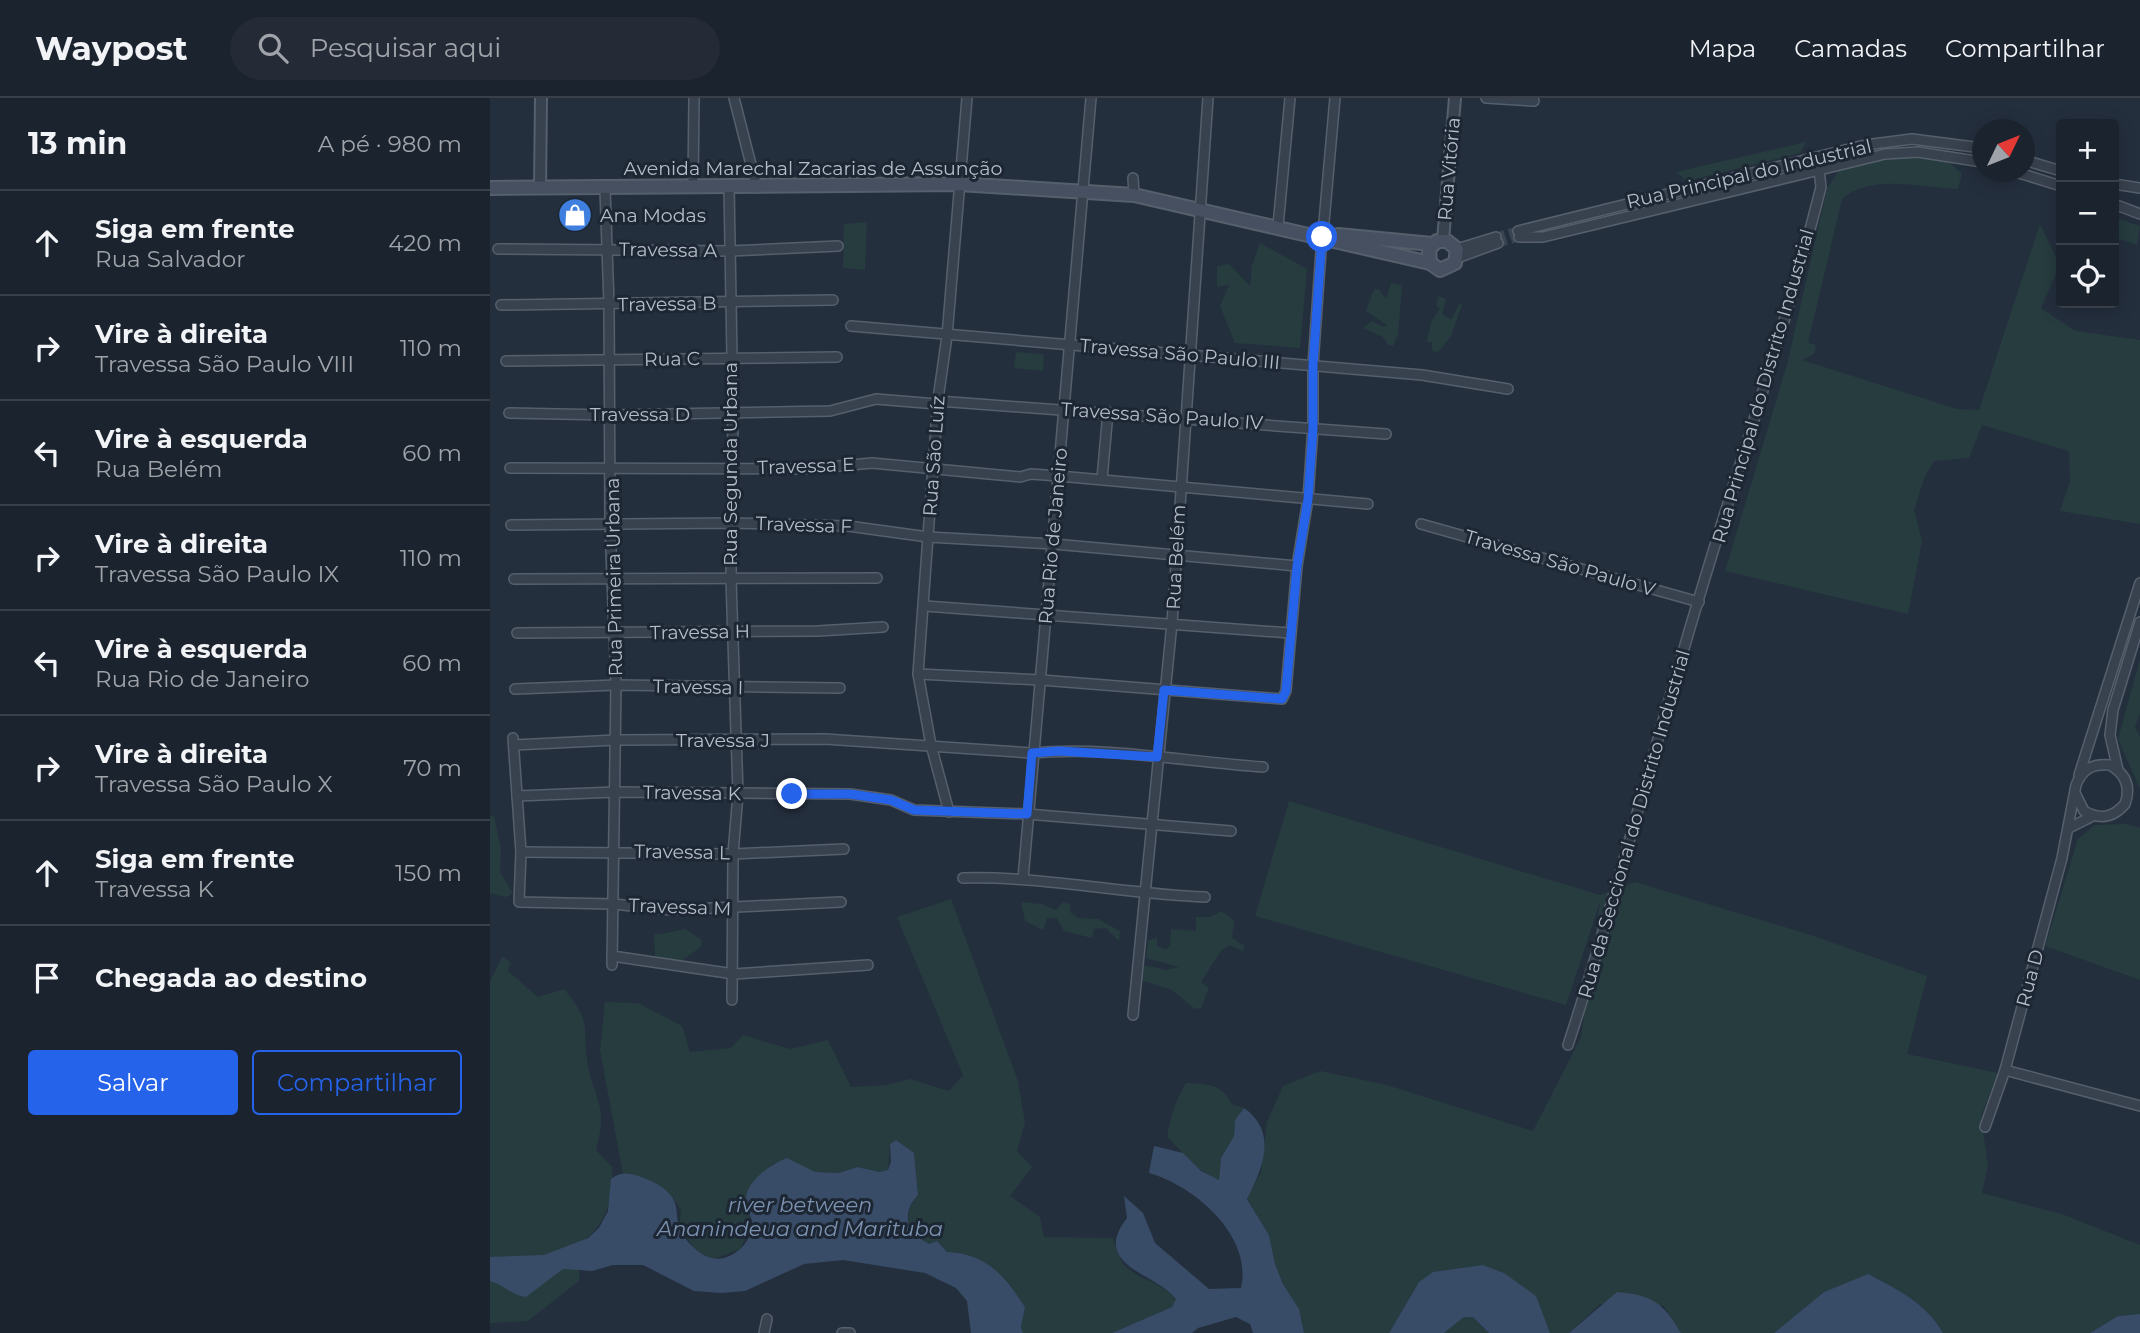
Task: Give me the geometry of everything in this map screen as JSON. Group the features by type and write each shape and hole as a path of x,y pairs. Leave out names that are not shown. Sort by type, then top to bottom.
{"main road":[{"name":"Avenida Marechal Zacarias de Assunção","path":"490,188 758,188 959,184 1134,195 1322,235 1430,263"},
{"name":"Avenida Marechal Zacarias de Assunção","path":"1322,235 1438,242"},
{"path":"1438,242 1457,253 1445,270 1430,263 1428,254 1438,242"}],"street":[{"path":"540,188 541,98"},
{"path":"693,187 694,98"},
{"path":"734,98 758,188"},
{"name":"Rua São Luíz","path":"949,813 918,674 938,403 947,336 967,98"},
{"name":"Rua Rio de Janeiro","path":"1023,879 1032,753 1054,544 1067,345 1091,98"},
{"name":"Rua Belém","path":"1133,1015 1172,623 1208,98"},
{"path":"1278,226 1290,98"},
{"path":"918,674 1041,680 1282,699 1286,691 1297,566 1308,499 1313,428 1313,365 1335,98"},
{"name":"Rua Vitória","path":"1438,242 1455,98"},
{"path":"1486,98 1534,101"},
{"name":"Rua Principal do Industrial","path":"1972,145 1912,139 1865,145 1537,225 1519,234 1543,237 1885,154 1918,152 1972,159"},
{"path":"1959,156 1961,142"},
{"path":"2035,163 2056,169"},
{"name":"Rua Principal do Distrito Industrial","path":"1699,602 1818,201 1821,187 1819,170"},
{"path":"1133,178 1134,195"},
{"path":"2035,178 2056,184"},
{"path":"2119,185 2140,188"},
{"name":"Rua Segunda Urbana","path":"729,187 733,414 731,579 734,740 738,794 733,854 732,1000"},
{"name":"Rua Primeira Urbana","path":"605,189 609,305 611,577 616,685 612,960 734,974"},
{"path":"2119,206 2140,214"},
{"path":"1537,225 1543,237"},
{"path":"1457,253 1497,240"},
{"name":"Travessa A","path":"498,249 730,251 838,246"},
{"name":"Travessa B","path":"501,305 833,300"},
{"name":"Travessa São Paulo III","path":"851,326 1422,375 1508,389"},
{"name":"Rua C","path":"506,361 837,357"},
{"name":"Travessa D","path":"509,413 733,414 830,411 876,399 938,403"},
{"name":"Travessa São Paulo IV","path":"938,403 1062,408 1386,434"},
{"path":"1102,479 1108,412"},
{"name":"Travessa E","path":"510,468 838,468 872,463 934,471"},
{"path":"934,471 1102,479 1368,505"},
{"name":"Travessa F","path":"511,525 731,523 848,526 928,537 1176,553 1297,566"},
{"name":"Travessa São Paulo V","path":"1421,524 1699,602"},
{"path":"513,579 877,578"},
{"path":"2093,816 2084,811 2075,793 2078,777 2140,583"},
{"name":"Rua da Seccional do Distrito Industrial","path":"1568,1045 1602,940 1699,602"},
{"path":"925,606 1290,633"},
{"path":"2069,828 2093,816 2111,816 2125,804 2128,786 2118,770 2110,736 2111,723 2140,622"},
{"name":"Travessa H","path":"517,633 818,631 883,627"},
{"name":"Travessa I","path":"515,689 616,685 839,688"},
{"name":"Travessa J","path":"517,796 514,741 825,739 1032,753 1059,751 1157,757 1263,767"},
{"path":"2078,777 2092,766 2101,764 2118,770"},
{"name":"Travessa K","path":"517,796 616,792 850,794 891,800 914,810 1027,814 1231,831"},
{"name":"Rua D","path":"1985,1127 2006,1070 2069,828 2075,793"},
{"path":"517,796 521,852"},
{"name":"Travessa L","path":"521,852 733,854 844,849"},
{"name":"Travessa M","path":"521,852 519,902 613,904 671,910 841,902"},
{"path":"963,878 1023,879 1146,895 1205,897"},
{"path":"734,974 868,965"},
{"path":"2006,1070 2140,1107"},
{"path":"764,1333 766,1319"},
{"path":"842,1333 850,1333"}],"green space":[{"path":"1806,142 1800,153 1687,181 1676,172"},
{"path":"1927,156 1947,161 1962,173 1958,189 1882,184 1854,191 1842,199 1808,343 1816,345 1814,354 1802,360 1957,409 1979,410 2040,224 2056,257 2056,274 2041,308 2075,331 2140,340 2140,524 2060,511 2070,481 2069,451 1982,425 1969,458 1934,461 1925,476 1914,510 1922,541 1908,614 1725,571 1788,361 1827,189 1839,170 1878,161"},
{"path":"2119,219 2140,226 2137,245 2119,239"},
{"path":"867,222 865,270 843,268 844,224"},
{"path":"1260,243 1307,269 1300,348 1235,343 1220,306 1229,285 1217,287 1217,266 1229,264 1250,286 1252,265"},
{"path":"1391,283 1402,285 1398,335 1393,346 1388,345 1383,337 1363,328 1372,321 1383,327 1387,325 1366,311 1374,289 1379,289 1386,299"},
{"path":"1438,296 1446,299 1442,314 1451,320 1460,303 1462,305 1451,336 1438,352 1432,351 1432,342 1427,342 1431,322 1440,309 1436,305"},
{"path":"1016,352 1044,354 1043,371 1014,368"},
{"path":"2140,659 2140,713 2135,727 2140,737 2140,789 2118,739"},
{"path":"1289,801 1600,895 1635,882 1811,935 1927,976 1907,1054 1998,1073 1981,1117 1988,1165 1982,1193 2062,1214 2140,1245 2140,1314 2118,1316 2090,1333 1943,1333 1920,1306 1868,1274 1824,1292 1774,1333 1681,1333 1664,1306 1600,1304 1569,1333 1550,1333 1504,1273 1483,1265 1434,1272 1419,1282 1389,1333 1304,1333 1299,1309 1283,1284 1275,1264 1269,1235 1247,1198 1261,1172 1267,1122 1283,1086 1320,1071 1387,1085 1533,1131 1581,1037 1600,902 1566,1005 1255,916"},
{"path":"490,815 494,816 501,849 500,872 513,893 506,897 490,893"},
{"path":"2127,824 2140,828 2140,980 2045,946 2078,839 2095,825"},
{"path":"951,899 1018,1081 1025,1123 1017,1151 1032,1167 1010,1196 1040,1217 1044,1237 1113,1238 1126,1266 1170,1293 1176,1299 1172,1307 1112,1333 1023,1333 1021,1327 1025,1307 1002,1276 984,1262 961,1253 947,1252 937,1242 929,1244 910,1232 909,1212 918,1195 914,1153 896,1140 890,1144 888,1170 880,1172 857,1167 839,1173 815,1172 774,1163 751,1190 748,1205 752,1224 740,1249 714,1259 695,1250 679,1226 681,1210 673,1198 631,1174 623,1174 600,1050 605,1002 638,1003 682,1026 690,1052 731,1048 743,1035 790,1049 828,1040 851,1087 886,1085 910,1079 949,1091 963,1075 897,917"},
{"path":"1021,902 1041,904 1056,910 1063,902 1070,904 1071,913 1078,918 1098,919 1120,931 1119,941 1106,928 1094,929 1092,938 1064,931 1057,918 1047,918 1043,930 1025,921"},
{"path":"1221,911 1234,920 1232,938 1245,946 1243,951 1229,945 1220,952 1201,982 1209,988 1201,1008 1195,1009 1172,990 1141,980 1144,965 1166,970 1179,967 1146,958 1148,940 1157,938 1157,946 1166,950 1170,946 1171,929 1196,931 1196,917 1210,917"},
{"path":"685,929 702,940 701,947 681,961 655,958 654,933"},
{"path":"503,956 511,963 508,971 538,997 564,989 583,1019 588,1065 601,1114 596,1150 612,1167 612,1189 602,1220 589,1236 579,1243 579,1281 528,1321 490,1323 490,981"},
{"path":"1186,1083 1214,1086 1224,1092 1232,1104 1244,1108 1235,1120 1234,1136 1221,1158 1219,1181 1199,1169 1167,1137 1174,1109"},
{"path":"1464,1317 1473,1317 1489,1333 1444,1333"}],"water":[{"path":"1244,1108 1255,1118 1264,1139 1262,1163 1247,1199 1269,1235 1275,1264 1283,1284 1299,1309 1304,1333 1253,1333 1250,1324 1236,1317 1198,1328 1192,1333 1112,1333 1172,1307 1176,1299 1121,1258 1116,1247 1118,1234 1127,1218 1124,1196 1143,1213 1155,1243 1209,1289 1241,1288 1242,1269 1238,1250 1217,1216 1184,1189 1149,1173 1154,1146 1183,1153 1201,1171 1219,1180 1221,1158 1234,1136 1235,1120"},
{"name":"river between Ananindeua and Marituba","path":"896,1140 914,1153 918,1195 908,1212 910,1232 929,1244 937,1241 947,1252 961,1253 984,1262 1002,1276 1025,1307 1021,1327 1023,1333 971,1333 967,1301 956,1288 925,1273 843,1260 804,1264 745,1291 722,1293 694,1291 643,1265 613,1265 592,1271 563,1269 526,1297 490,1281 490,1257 544,1255 588,1238 599,1228 608,1211 611,1179 618,1175 637,1176 654,1182 665,1190 674,1200 679,1227 686,1239 703,1255 717,1259 740,1250 748,1240 752,1223 746,1204 748,1190 756,1178 774,1164 787,1158 815,1172 839,1173 857,1167 880,1172 888,1170 891,1162 890,1144"},
{"path":"1483,1265 1504,1273 1536,1296 1550,1333 1489,1333 1473,1317 1464,1317 1444,1333 1389,1333 1419,1282 1433,1272"},
{"path":"1868,1274 1920,1306 1943,1333 1774,1333 1824,1292"},
{"path":"1617,1292 1640,1295 1656,1302 1681,1333 1569,1333"},
{"path":"2140,1314 2140,1333 2090,1333 2118,1316"}],"tunnel":[{"path":"1496,237 1518,231"},
{"path":"1498,243 1519,237"}],"place":[{"name":"Ana Modas","path":"575,215"}],"route":[{"path":"792,794 850,794 891,800 914,810 949,813 1027,814 1032,753 1059,751 1157,757 1164,690 1282,699 1286,691 1297,566 1308,499 1313,428 1313,365 1322,237"}]}
